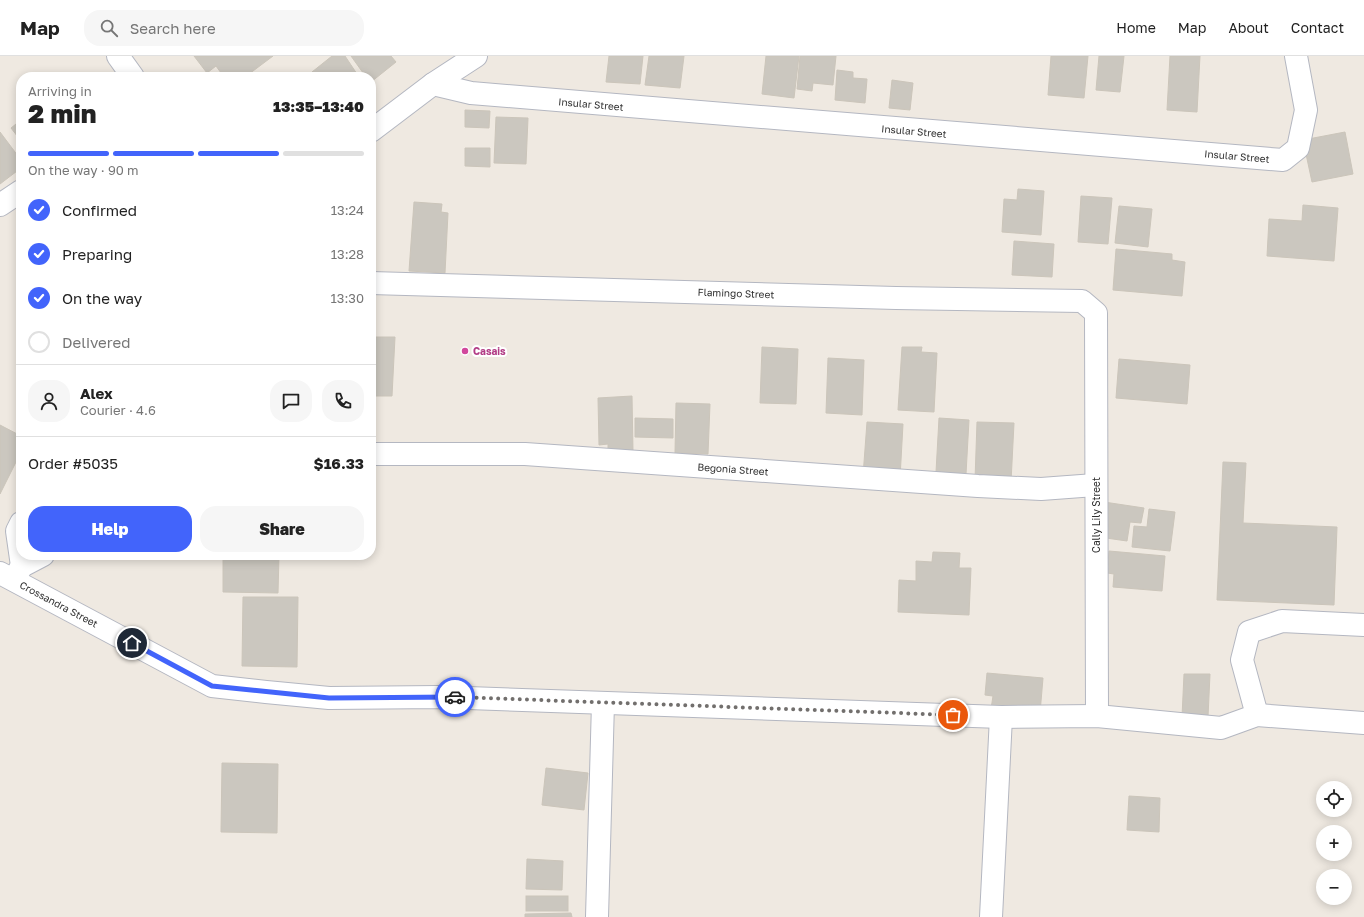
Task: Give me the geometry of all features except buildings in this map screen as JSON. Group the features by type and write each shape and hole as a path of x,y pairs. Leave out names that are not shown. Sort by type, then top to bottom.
{"street":[{"path":"118,56 129,72"},
{"path":"376,127 433,84 476,56"},
{"name":"Insular Street","path":"433,84 479,94 1284,160 1298,148 1306,110 1296,56"},
{"path":"0,205 16,194"},
{"name":"Flamingo Street","path":"376,283 896,298 1082,301 1096,313"},
{"name":"Cally Lily Street","path":"1096,313 1095,485 1097,716"},
{"name":"Begonia Street","path":"376,454 525,454 978,486 1041,489 1095,485"},
{"path":"12,573 16,539"},
{"path":"12,573 34,560"},
{"name":"Crossandra Street","path":"12,573 212,686 329,698 440,697 1001,717 1097,716 1221,728 1257,715"},
{"path":"1364,625 1282,621 1249,632 1242,660 1257,715 1364,723"},
{"path":"597,917 603,703"},
{"path":"990,917 1001,717"}],"way so far":[{"path":"455,697 953,715"}],"place":[{"name":"Casais","path":"465,351"}],"route":[{"path":"132,643 212,686 329,698 455,697"}]}
